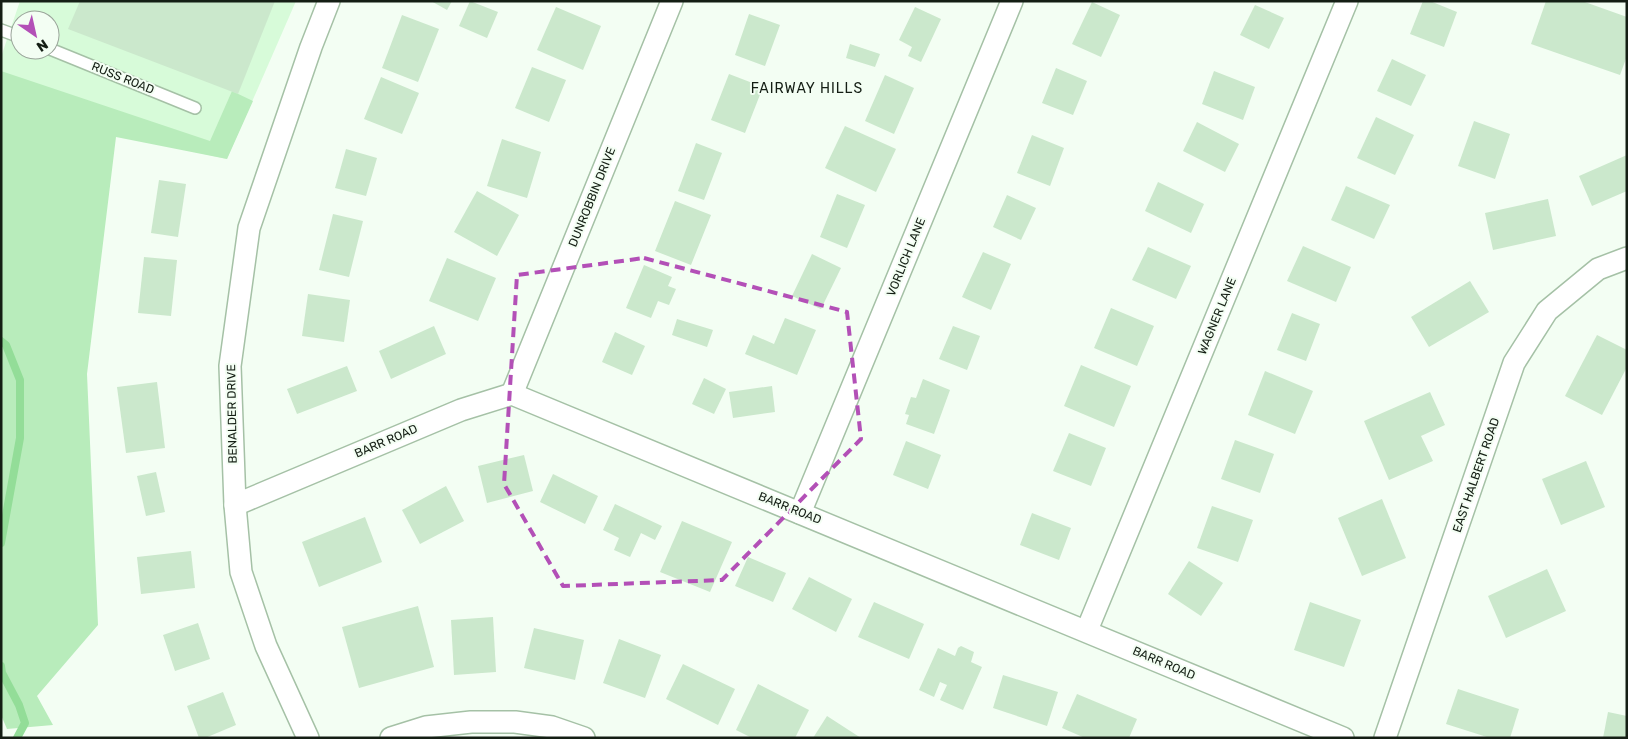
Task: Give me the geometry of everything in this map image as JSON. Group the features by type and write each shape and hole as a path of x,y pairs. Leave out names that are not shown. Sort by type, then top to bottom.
{"street":[{"name":"BENALDER DRIVE","path":"308,738 266,646 242,572 235,505 230,366 249,228 311,47 329,1"},
{"name":"DUNROBBIN DRIVE","path":"512,394 672,1"},
{"name":"VORLICH LANE","path":"800,512 1012,1"},
{"name":"WAGNER LANE","path":"1087,630 1347,1"},
{"name":"EAST HALBERT ROAD","path":"1386,738 1514,363 1547,311 1598,269 1627,258"},
{"name":"BARR ROAD","path":"235,505 461,410 512,394 1087,630 1343,738"},
{"path":"391,738 426,727 471,722 515,722 552,727 584,738"}],"lane":[{"name":"RUSS ROAD","path":"60,53 195,108"}],"highlighted area":[{"path":"644,258 847,312 861,439 722,580 563,586 504,484 517,275"}],"shaded area":[{"path":"20,1 296,1 227,159 1,110 1,57 10,30 10,60 60,60 60,10 17,10"},
{"path":"1,71 210,141 232,91 253,101 227,159 116,137 87,374 98,625 37,696 53,725 7,729 1,715"}],"building":[{"path":"80,1 275,1 238,94 68,29"},
{"path":"431,1 452,1 447,10"},
{"path":"470,1 498,12 487,38 459,26"},
{"path":"1423,1 1430,1 1457,12 1444,47 1410,34"},
{"path":"1546,1 1582,1 1627,17 1627,56 1620,75 1531,44"},
{"path":"1092,2 1120,15 1101,57 1072,44"},
{"path":"1255,5 1284,18 1269,49 1240,35"},
{"path":"556,7 601,26 583,70 537,50"},
{"path":"915,7 941,19 921,62 908,56 912,47 899,40"},
{"path":"749,14 780,25 765,66 735,55"},
{"path":"402,15 439,29 418,82 382,68"},
{"path":"850,44 880,54 875,67 846,58"},
{"path":"1392,59 1426,75 1411,106 1377,91"},
{"path":"532,67 566,80 549,122 515,108"},
{"path":"1056,68 1087,81 1073,115 1042,103"},
{"path":"1214,71 1255,87 1243,120 1202,104"},
{"path":"729,74 763,87 745,133 711,120"},
{"path":"885,75 914,88 894,134 865,121"},
{"path":"381,77 419,93 402,134 364,119"},
{"path":"1376,117 1414,135 1395,175 1357,158"},
{"path":"1474,121 1510,134 1495,179 1458,166"},
{"path":"1197,122 1239,144 1225,172 1183,151"},
{"path":"845,126 896,149 876,192 825,168"},
{"path":"1032,135 1064,148 1050,186 1017,173"},
{"path":"502,139 541,152 527,198 487,186"},
{"path":"696,143 722,153 704,200 678,191"},
{"path":"346,149 377,158 366,196 335,188"},
{"path":"1627,155 1627,191 1592,206 1579,176"},
{"path":"159,180 186,184 178,237 151,233"},
{"path":"1158,182 1204,204 1191,233 1145,211"},
{"path":"1346,186 1390,205 1374,239 1331,220"},
{"path":"477,191 519,215 497,256 454,232"},
{"path":"837,194 865,205 847,248 820,237"},
{"path":"1007,195 1036,208 1021,240 993,227"},
{"path":"1548,199 1556,236 1493,250 1485,213"},
{"path":"675,201 711,215 691,265 655,251"},
{"path":"333,214 363,221 349,277 319,270"},
{"path":"1303,246 1351,267 1336,302 1287,281"},
{"path":"1148,247 1191,266 1176,299 1132,280"},
{"path":"983,252 1011,264 991,310 962,297"},
{"path":"812,254 841,268 821,309 792,296"},
{"path":"144,257 177,260 171,316 138,313"},
{"path":"447,258 496,278 478,321 429,301"},
{"path":"644,265 672,277 668,286 676,289 669,305 658,301 651,318 626,308"},
{"path":"1470,281 1489,312 1429,347 1411,317"},
{"path":"308,294 350,300 344,342 302,336"},
{"path":"1111,308 1154,326 1137,366 1094,348"},
{"path":"1292,313 1320,324 1306,361 1277,350"},
{"path":"785,318 816,330 797,375 745,354 753,335 774,344"},
{"path":"677,319 713,330 707,347 672,335"},
{"path":"434,326 446,354 391,379 379,351"},
{"path":"953,326 980,336 967,370 939,359"},
{"path":"615,332 645,346 632,375 602,362"},
{"path":"1597,335 1627,350 1627,367 1602,415 1565,396"},
{"path":"1081,365 1131,386 1114,427 1064,406"},
{"path":"347,366 357,391 297,414 287,389"},
{"path":"1265,371 1313,391 1295,434 1248,415"},
{"path":"704,378 726,389 714,414 692,404"},
{"path":"923,379 950,390 934,434 906,424 909,415 905,414 911,397 916,398"},
{"path":"157,382 165,448 126,453 117,387"},
{"path":"772,386 775,412 733,418 729,392"},
{"path":"1430,392 1445,425 1421,436 1433,461 1389,480 1364,421"},
{"path":"1069,433 1106,448 1091,486 1053,471"},
{"path":"1235,440 1274,454 1260,493 1221,479"},
{"path":"906,441 941,455 928,489 893,475"},
{"path":"524,455 533,491 487,503 478,466"},
{"path":"1586,461 1605,507 1561,525 1542,479"},
{"path":"156,472 165,512 146,516 137,476"},
{"path":"553,474 598,496 585,524 540,502"},
{"path":"446,486 464,521 420,544 402,510"},
{"path":"1382,499 1406,558 1362,576 1338,518"},
{"path":"615,504 662,526 655,540 641,533 630,557 614,550 619,538 603,530"},
{"path":"1212,506 1253,520 1238,562 1197,548"},
{"path":"1032,513 1071,528 1059,560 1020,545"},
{"path":"365,517 382,562 319,587 302,542"},
{"path":"682,521 732,542 710,592 660,572"},
{"path":"191,551 195,588 141,594 137,557"},
{"path":"748,557 786,573 773,602 735,586"},
{"path":"1189,561 1223,583 1201,616 1168,594"},
{"path":"1547,569 1566,611 1506,638 1488,596"},
{"path":"809,577 852,599 836,632 792,609"},
{"path":"874,602 924,624 909,659 858,637"},
{"path":"1310,602 1361,620 1344,667 1294,650"},
{"path":"418,606 434,667 359,688 342,627"},
{"path":"493,617 496,672 454,675 451,620"},
{"path":"198,623 210,659 175,671 163,635"},
{"path":"534,628 584,640 575,680 524,668"},
{"path":"619,639 661,655 645,698 603,683"},
{"path":"961,646 974,652 971,662 982,667 963,710 940,700 947,685 940,682 934,697 919,690 938,648 955,656 958,648"},
{"path":"683,664 735,689 718,725 666,699"},
{"path":"1003,675 1058,692 1047,726 993,708"},
{"path":"758,684 809,710 795,738 752,738 736,730"},
{"path":"1458,689 1519,709 1510,738 1490,738 1446,724"},
{"path":"223,692 236,725 205,738 199,738 187,706"},
{"path":"1077,694 1137,719 1129,738 1085,738 1062,728"},
{"path":"1608,712 1627,716 1627,738 1603,738"},
{"path":"827,716 861,738 813,738"}],"waterway":[{"path":"1,341 6,345 20,380 20,438 1,543"},
{"path":"1,666 2,673 19,705 25,723 17,738"}],"district":[{"name":"FAIRWAY HILLS","path":"807,88"}]}
